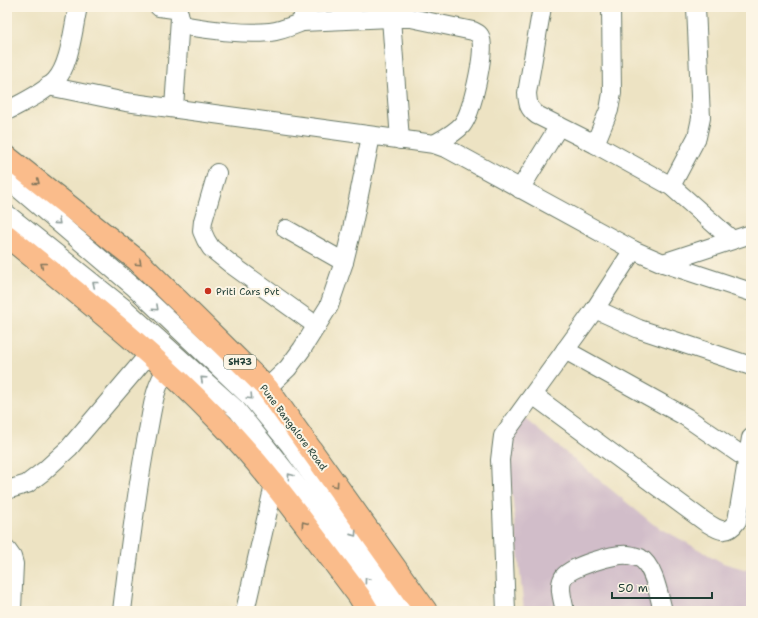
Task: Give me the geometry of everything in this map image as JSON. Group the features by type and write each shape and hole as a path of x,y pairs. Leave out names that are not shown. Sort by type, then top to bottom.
{"main road":[{"name":"Pune Bangalore Road","path":"7,157 137,260 267,388 426,611"},
{"path":"7,236 89,302 167,369 218,420 274,485 359,596 368,611"}],"street":[{"path":"7,111 48,86 55,80 66,59 78,7"},
{"path":"159,7 174,9 179,13 180,25 174,108"},
{"path":"542,7 527,93 528,104 531,111 537,116 595,144 671,186 731,239"},
{"path":"595,144 608,110 612,93 611,7"},
{"path":"671,186 697,137 701,118 696,7"},
{"path":"180,25 252,33 271,32 290,27 303,14 410,18 473,31 480,35 482,40 477,85 471,107 463,124 455,132 434,144"},
{"path":"391,18 400,140"},
{"path":"48,86 126,102 434,144 448,150 633,250 662,263 751,292"},
{"path":"520,189 559,126"},
{"path":"267,388 288,368 329,306 344,262 371,136"},
{"path":"217,173 203,221 202,231 211,248 317,326"},
{"path":"7,179 135,288 252,399 293,450 409,611"},
{"path":"7,214 123,307 237,410 312,504 391,611"},
{"path":"286,229 344,262"},
{"path":"662,263 731,239 751,234"},
{"path":"506,611 500,460 503,436 595,309 633,250"},
{"path":"595,309 639,329 751,366"},
{"path":"565,350 686,417 747,459"},
{"path":"7,490 26,484 44,471 69,448 149,354"},
{"path":"122,611 134,514 144,451 156,393 160,380 167,369"},
{"path":"533,395 699,517 720,530 727,530 733,527 737,521 751,438"},
{"path":"245,611 274,485"},
{"path":"7,550 12,557 14,564 14,610"},
{"path":"565,611 560,588 562,578 568,572 611,556 628,554 641,559 650,570 663,611"}],"shaded area":[{"path":"520,415 653,524 723,563 751,571 751,611 524,611 505,423"}],"place":[{"name":"Priti Cars Pvt","path":"208,291"}]}
